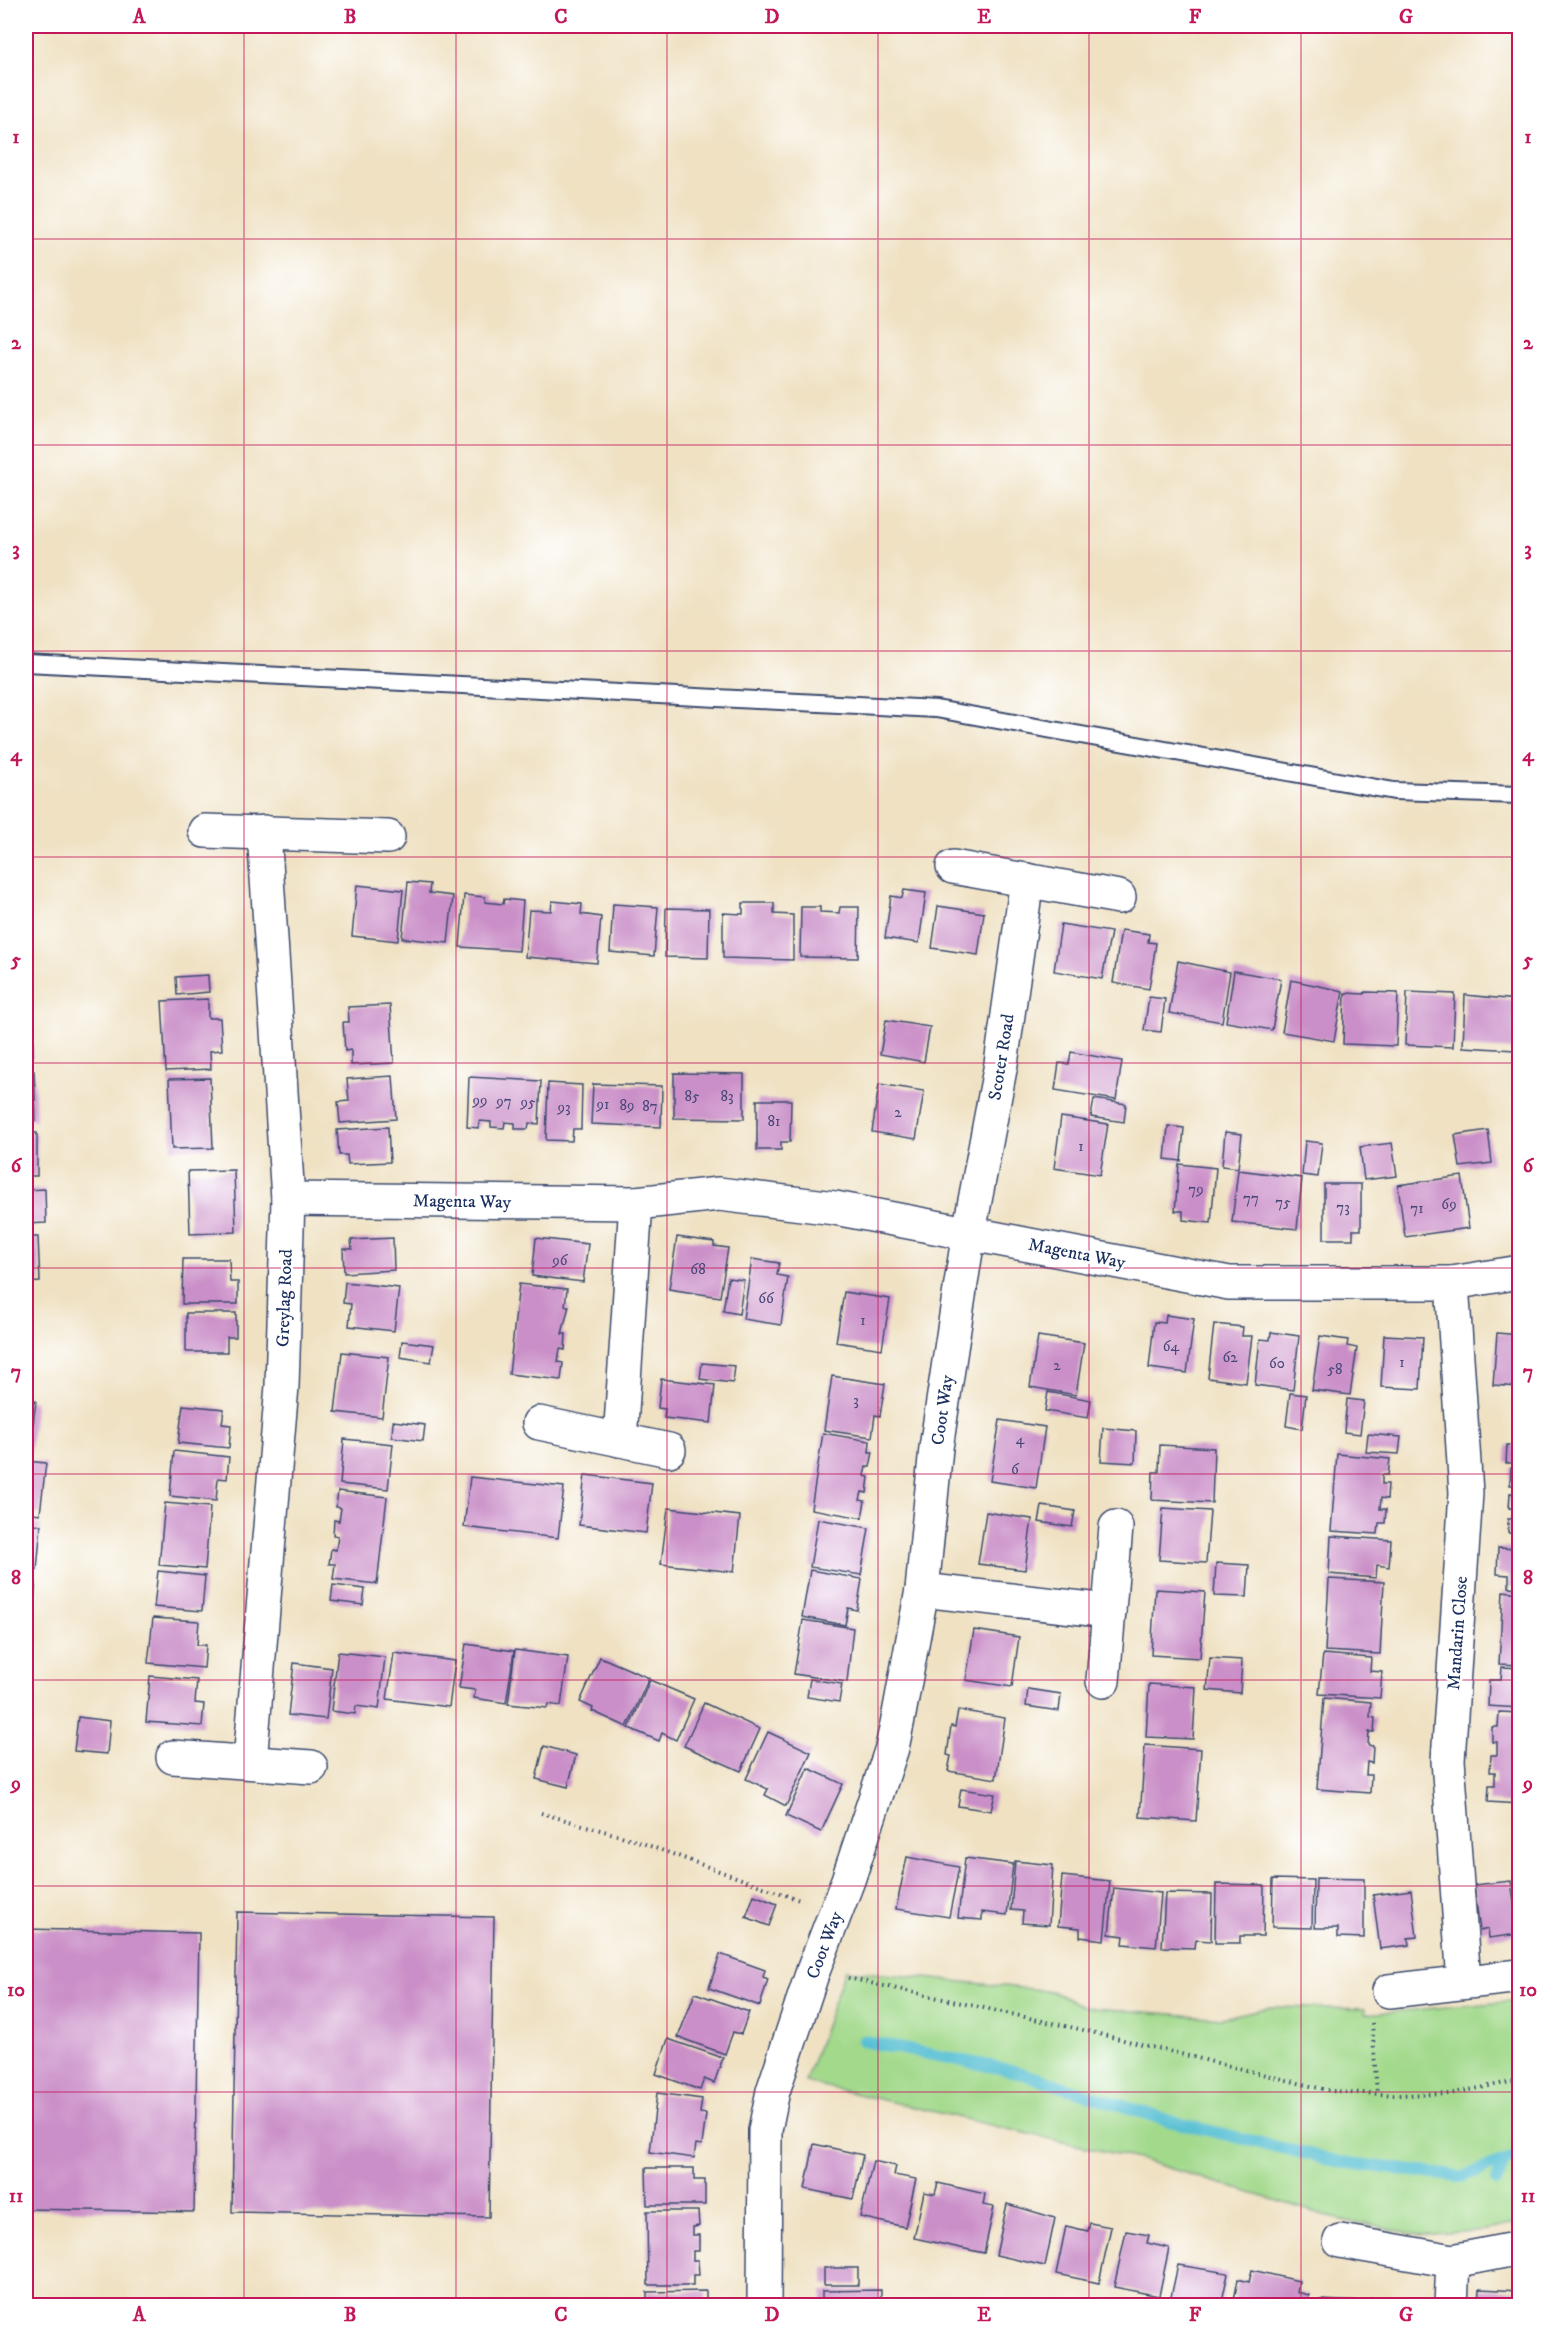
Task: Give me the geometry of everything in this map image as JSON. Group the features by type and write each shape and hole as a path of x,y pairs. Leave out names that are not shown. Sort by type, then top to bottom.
{"street":[{"path":"205,831 388,837"},
{"name":"Greylag Road","path":"250,1762 282,1386 288,1199 264,832"},
{"path":"953,867 1119,897"},
{"name":"Scoter Road","path":"969,1232 1001,1064 1027,880"},
{"name":"Magenta Way","path":"288,1199 636,1203 719,1194 835,1208 1229,1283 1452,1283 1520,1272"},
{"path":"620,1440 636,1203"},
{"name":"Coot Way","path":"764,2306 765,2130 774,2091 813,1971 836,1914 892,1748 922,1590 936,1448 969,1232"},
{"name":"Mandarin Close","path":"1452,1283 1466,1493 1448,1760 1464,1982"},
{"path":"539,1423 669,1450"},
{"path":"1103,1681 1116,1527"},
{"path":"922,1590 1109,1611"},
{"path":"173,1757 311,1767"},
{"path":"1380,2003 1464,1982 1520,1976"},
{"path":"1340,2241 1453,2261 1520,2248"},
{"path":"1451,2306 1453,2261"}],"lane":[{"path":"26,663 936,710 1394,791 1520,795"}],"path":[{"path":"541,1813 661,1849 836,1914"},
{"path":"813,1971 1173,2050 1293,2083 1331,2091 1377,2094 1449,2094 1520,2080"},
{"path":"1377,2094 1380,2003"}],"green space":[{"path":"845,1970 1051,1991 1083,2006 1094,2008 1222,2018 1270,2007 1365,2009 1365,2014 1519,2001 1519,2223 1487,2230 1419,2235 1337,2219 1142,2160 805,2082"}],"building":[{"path":"408,882 430,884 429,893 453,896 448,943 402,938"},
{"path":"357,885 403,890 398,941 352,936"},
{"path":"904,890 926,893 919,943 885,938 891,896 902,898"},
{"path":"464,895 485,897 485,902 503,904 504,899 523,901 519,951 460,947"},
{"path":"552,901 582,904 581,914 601,917 597,963 525,957 529,910 551,911"},
{"path":"743,903 774,903 774,914 793,915 793,960 723,958 723,913 743,914"},
{"path":"613,904 658,907 654,956 610,952"},
{"path":"938,906 984,913 978,955 932,948"},
{"path":"801,907 820,907 820,912 839,913 840,907 859,907 858,958 800,957"},
{"path":"666,908 709,909 708,958 665,957"},
{"path":"1061,924 1111,932 1102,979 1054,971"},
{"path":"1121,930 1149,934 1148,942 1156,943 1149,989 1113,983"},
{"path":"1178,961 1230,972 1222,1022 1169,1013"},
{"path":"1234,971 1281,979 1272,1030 1226,1022"},
{"path":"208,975 209,992 177,995 176,977"},
{"path":"1291,980 1343,991 1334,1041 1282,1032"},
{"path":"1365,992 1398,993 1396,1046 1343,1044 1345,993 1364,994"},
{"path":"1407,992 1455,994 1453,1047 1405,1045"},
{"path":"1465,995 1517,1000 1515,1050 1463,1047"},
{"path":"1149,997 1165,999 1161,1032 1144,1030"},
{"path":"208,999 208,1018 220,1018 222,1050 210,1051 211,1069 166,1071 162,1001"},
{"path":"390,1005 394,1063 351,1065 351,1050 345,1051 343,1022 349,1022 348,1007"},
{"path":"26,1014 32,1014 33,1057 26,1057"},
{"path":"886,1020 930,1027 924,1062 880,1054"},
{"path":"1071,1052 1122,1061 1116,1100 1055,1090 1059,1063 1069,1064"},
{"path":"26,1071 34,1071 36,1120 26,1120"},
{"path":"674,1073 744,1074 744,1119 674,1118"},
{"path":"393,1076 396,1119 340,1123 338,1102 349,1101 347,1079"},
{"path":"469,1077 541,1081 539,1124 529,1123 528,1129 515,1129 515,1123 505,1122 504,1128 491,1127 491,1122 480,1121 479,1128 467,1127"},
{"path":"210,1078 213,1148 172,1149 169,1079"},
{"path":"548,1083 582,1085 581,1129 573,1129 572,1141 546,1140"},
{"path":"593,1084 662,1086 661,1127 591,1124"},
{"path":"879,1084 924,1091 916,1139 872,1132"},
{"path":"1094,1099 1126,1104 1124,1122 1091,1117"},
{"path":"757,1100 791,1100 790,1142 781,1142 781,1150 757,1150"},
{"path":"1061,1117 1108,1124 1100,1175 1054,1168"},
{"path":"1168,1126 1184,1128 1181,1161 1165,1159"},
{"path":"388,1127 390,1162 348,1164 347,1155 339,1155 337,1130"},
{"path":"1488,1130 1492,1163 1460,1167 1455,1135"},
{"path":"1225,1132 1242,1134 1238,1168 1222,1166"},
{"path":"26,1133 37,1133 37,1176 26,1176"},
{"path":"1305,1141 1322,1143 1318,1177 1302,1175"},
{"path":"1392,1143 1397,1176 1364,1180 1360,1147"},
{"path":"1179,1164 1216,1168 1211,1223 1183,1220 1183,1211 1175,1211"},
{"path":"234,1170 236,1232 190,1234 188,1171"},
{"path":"1238,1170 1302,1178 1297,1229 1232,1222"},
{"path":"1462,1176 1469,1228 1405,1237 1398,1185"},
{"path":"1324,1184 1361,1184 1361,1230 1353,1230 1353,1239 1324,1239"},
{"path":"45,1189 46,1223 26,1224 26,1190"},
{"path":"26,1237 38,1237 40,1282 26,1283"},
{"path":"677,1237 714,1242 714,1246 728,1248 720,1297 669,1289"},
{"path":"393,1238 394,1270 344,1273 343,1249 352,1249 351,1240"},
{"path":"536,1238 588,1244 583,1282 532,1276"},
{"path":"183,1259 229,1259 230,1282 238,1282 238,1304 182,1304"},
{"path":"752,1259 779,1263 777,1275 788,1277 781,1325 743,1319"},
{"path":"728,1278 744,1280 739,1314 723,1311"},
{"path":"345,1282 399,1288 394,1331 349,1326 351,1304 343,1303"},
{"path":"519,1284 567,1289 565,1306 569,1306 562,1334 566,1334 565,1350 560,1349 558,1362 563,1363 561,1380 509,1374"},
{"path":"844,1292 890,1299 882,1349 836,1342"},
{"path":"186,1313 236,1313 236,1337 227,1337 227,1352 186,1352"},
{"path":"1166,1315 1194,1319 1187,1373 1149,1368 1154,1322 1165,1323"},
{"path":"1214,1324 1243,1327 1242,1336 1252,1336 1246,1383 1208,1378"},
{"path":"1271,1332 1299,1336 1293,1390 1255,1385 1260,1339 1270,1340"},
{"path":"1497,1333 1520,1335 1520,1387 1493,1385"},
{"path":"1384,1335 1423,1337 1420,1389 1381,1387"},
{"path":"1038,1336 1084,1343 1076,1395 1030,1387"},
{"path":"1320,1336 1348,1340 1347,1346 1357,1348 1350,1395 1312,1390"},
{"path":"402,1341 434,1345 431,1362 400,1357"},
{"path":"342,1352 389,1357 382,1417 335,1412"},
{"path":"702,1363 735,1366 733,1383 700,1379"},
{"path":"832,1376 885,1384 880,1416 875,1415 872,1437 824,1430"},
{"path":"661,1379 715,1385 711,1423 664,1418 665,1409 658,1408"},
{"path":"1048,1392 1091,1400 1088,1418 1045,1411"},
{"path":"1290,1393 1306,1395 1302,1429 1286,1426"},
{"path":"1347,1399 1364,1401 1360,1434 1344,1432"},
{"path":"26,1400 36,1401 30,1450 26,1449"},
{"path":"183,1405 224,1409 222,1424 231,1425 229,1448 178,1443"},
{"path":"1000,1420 1045,1427 1036,1488 990,1481"},
{"path":"393,1421 425,1425 423,1441 392,1437"},
{"path":"1103,1428 1136,1431 1135,1463 1101,1461"},
{"path":"823,1433 870,1441 869,1452 873,1452 870,1467 866,1467 864,1476 869,1477 867,1493 862,1492 860,1500 865,1501 862,1518 811,1509"},
{"path":"1368,1434 1401,1437 1399,1454 1366,1452"},
{"path":"344,1439 393,1444 388,1489 340,1484"},
{"path":"1160,1445 1214,1448 1212,1503 1152,1500 1153,1472 1159,1472"},
{"path":"1507,1445 1520,1446 1520,1463 1506,1463"},
{"path":"174,1451 229,1457 227,1479 218,1478 216,1501 170,1496"},
{"path":"1337,1454 1390,1459 1388,1475 1382,1475 1382,1484 1388,1484 1387,1499 1381,1498 1380,1509 1386,1509 1385,1523 1379,1523 1378,1534 1331,1531"},
{"path":"26,1461 46,1463 40,1514 26,1512"},
{"path":"1511,1468 1520,1468 1520,1545 1513,1545 1514,1533 1508,1533 1508,1519 1515,1519 1515,1509 1509,1508 1510,1493 1516,1494 1516,1485 1510,1485"},
{"path":"585,1475 652,1483 646,1533 579,1525"},
{"path":"470,1477 564,1487 558,1538 464,1527"},
{"path":"338,1491 387,1497 377,1584 333,1579 335,1564 329,1564 331,1549 336,1550 338,1536 333,1535 334,1520 339,1521 341,1508 336,1507"},
{"path":"165,1503 210,1507 205,1569 159,1565"},
{"path":"1042,1506 1075,1511 1072,1527 1039,1522"},
{"path":"668,1508 740,1516 734,1572 661,1564"},
{"path":"1163,1508 1210,1511 1206,1563 1159,1560"},
{"path":"986,1512 1032,1519 1025,1570 978,1564"},
{"path":"818,1519 869,1528 861,1575 810,1567"},
{"path":"26,1523 41,1525 37,1570 26,1569"},
{"path":"1331,1536 1391,1540 1389,1567 1377,1565 1376,1578 1329,1574"},
{"path":"1498,1548 1520,1549 1520,1588 1509,1587 1509,1575 1497,1574"},
{"path":"1216,1563 1249,1565 1247,1597 1214,1596"},
{"path":"810,1570 862,1579 857,1610 848,1608 845,1625 802,1617"},
{"path":"158,1571 205,1576 202,1611 154,1607"},
{"path":"1329,1579 1384,1582 1380,1654 1325,1651"},
{"path":"26,1581 36,1582 31,1628 26,1628"},
{"path":"333,1585 365,1589 363,1605 331,1601"},
{"path":"1155,1589 1205,1592 1200,1658 1151,1655"},
{"path":"1503,1591 1520,1593 1520,1665 1499,1664"},
{"path":"153,1618 199,1621 197,1645 206,1645 204,1668 148,1663"},
{"path":"803,1620 853,1628 847,1682 794,1674"},
{"path":"974,1630 1019,1637 1012,1687 966,1680"},
{"path":"466,1644 514,1651 506,1703 474,1698 475,1690 459,1688"},
{"path":"515,1650 568,1657 561,1706 548,1704 547,1708 508,1704"},
{"path":"338,1652 385,1657 379,1709 356,1706 355,1714 331,1711"},
{"path":"394,1653 455,1661 449,1707 387,1699"},
{"path":"1323,1654 1371,1658 1370,1671 1382,1672 1380,1698 1319,1694"},
{"path":"600,1657 649,1678 627,1727 592,1711 593,1708 580,1702"},
{"path":"1210,1658 1242,1660 1240,1693 1207,1690"},
{"path":"294,1663 332,1668 326,1719 288,1715"},
{"path":"1502,1667 1520,1668 1520,1708 1488,1706 1489,1680 1501,1680"},
{"path":"150,1676 197,1680 195,1703 204,1704 202,1726 146,1722"},
{"path":"810,1679 842,1684 839,1702 807,1697"},
{"path":"650,1680 694,1699 676,1740 662,1733 659,1741 629,1728"},
{"path":"1149,1684 1196,1687 1193,1739 1146,1737"},
{"path":"1028,1689 1061,1694 1059,1711 1026,1706"},
{"path":"1324,1698 1371,1702 1370,1717 1375,1718 1374,1732 1369,1732 1368,1745 1373,1746 1372,1763 1367,1762 1366,1775 1371,1775 1370,1793 1317,1789"},
{"path":"704,1703 760,1729 741,1771 684,1746"},
{"path":"958,1710 1005,1718 996,1779 948,1771 951,1756 947,1755 951,1726 955,1727"},
{"path":"1499,1712 1520,1713 1520,1804 1488,1802 1489,1785 1495,1785 1495,1772 1490,1772 1491,1755 1497,1755 1497,1742 1492,1742 1492,1727 1498,1727"},
{"path":"78,1717 110,1721 107,1754 74,1751"},
{"path":"768,1732 811,1752 786,1806 765,1795 768,1789 746,1779"},
{"path":"1145,1745 1201,1749 1196,1821 1140,1817"},
{"path":"544,1746 576,1755 568,1787 536,1779"},
{"path":"808,1768 843,1784 821,1832 786,1816"},
{"path":"961,1789 995,1794 991,1811 958,1806"},
{"path":"907,1857 959,1867 949,1917 896,1909"},
{"path":"965,1858 1013,1864 1007,1915 982,1912 982,1920 958,1918"},
{"path":"1015,1861 1053,1865 1049,1925 1022,1923 1023,1911 1011,1910"},
{"path":"1062,1876 1110,1881 1104,1940 1080,1937 1080,1928 1058,1926"},
{"path":"1316,1878 1364,1879 1364,1938 1338,1937 1338,1928 1315,1928"},
{"path":"1273,1879 1313,1880 1312,1928 1272,1927"},
{"path":"1511,1881 1518,1934 1489,1938 1488,1929 1480,1931 1474,1885"},
{"path":"1216,1884 1264,1885 1263,1936 1240,1936 1240,1943 1215,1943"},
{"path":"1114,1888 1161,1893 1156,1947 1123,1944 1124,1936 1109,1934"},
{"path":"1411,1890 1417,1937 1408,1938 1409,1945 1380,1949 1373,1895"},
{"path":"1165,1893 1212,1894 1211,1941 1196,1940 1195,1948 1162,1947"},
{"path":"754,1895 777,1904 769,1926 746,1917"},
{"path":"237,1912 494,1917 489,2217 232,2212"},
{"path":"26,1929 199,1933 194,2212 26,2209"},
{"path":"720,1954 765,1970 763,1977 768,1979 760,2006 709,1988"},
{"path":"695,1993 749,2012 741,2034 733,2032 725,2054 678,2037"},
{"path":"668,2039 723,2058 714,2083 704,2079 700,2090 656,2074"},
{"path":"657,2093 702,2099 700,2113 706,2114 702,2145 696,2144 694,2158 650,2152"},
{"path":"814,2144 863,2155 853,2199 805,2189"},
{"path":"873,2161 896,2166 894,2175 916,2179 905,2227 860,2217"},
{"path":"646,2168 694,2168 694,2180 705,2180 705,2205 647,2205"},
{"path":"938,2183 985,2194 983,2205 994,2207 984,2253 914,2238 924,2192 935,2194"},
{"path":"1007,2204 1055,2218 1045,2266 996,2255"},
{"path":"647,2211 698,2211 699,2226 693,2227 693,2235 699,2235 699,2251 693,2251 693,2260 698,2260 699,2275 693,2275 693,2285 648,2285"},
{"path":"1090,2223 1111,2227 1099,2283 1056,2274 1066,2226 1088,2231"},
{"path":"1126,2231 1149,2235 1147,2243 1169,2248 1159,2296 1114,2287"},
{"path":"1178,2265 1228,2273 1221,2306 1169,2306"},
{"path":"824,2268 858,2268 858,2285 824,2285"},
{"path":"1252,2270 1299,2281 1297,2292 1309,2295 1306,2306 1233,2306 1238,2279 1249,2282"},
{"path":"1480,2289 1520,2291 1520,2306 1479,2306"},
{"path":"881,2290 881,2306 822,2306 822,2291"},
{"path":"706,2291 706,2306 647,2306 647,2292"},
{"path":"1371,2298 1420,2300 1420,2306 1371,2306"},
{"path":"1320,2300 1366,2302 1366,2306 1320,2306"}],"waterway":[{"path":"863,2041 1014,2071 1173,2122 1340,2162 1461,2177 1520,2155"},
{"path":"1497,2181 1504,2161"}]}
